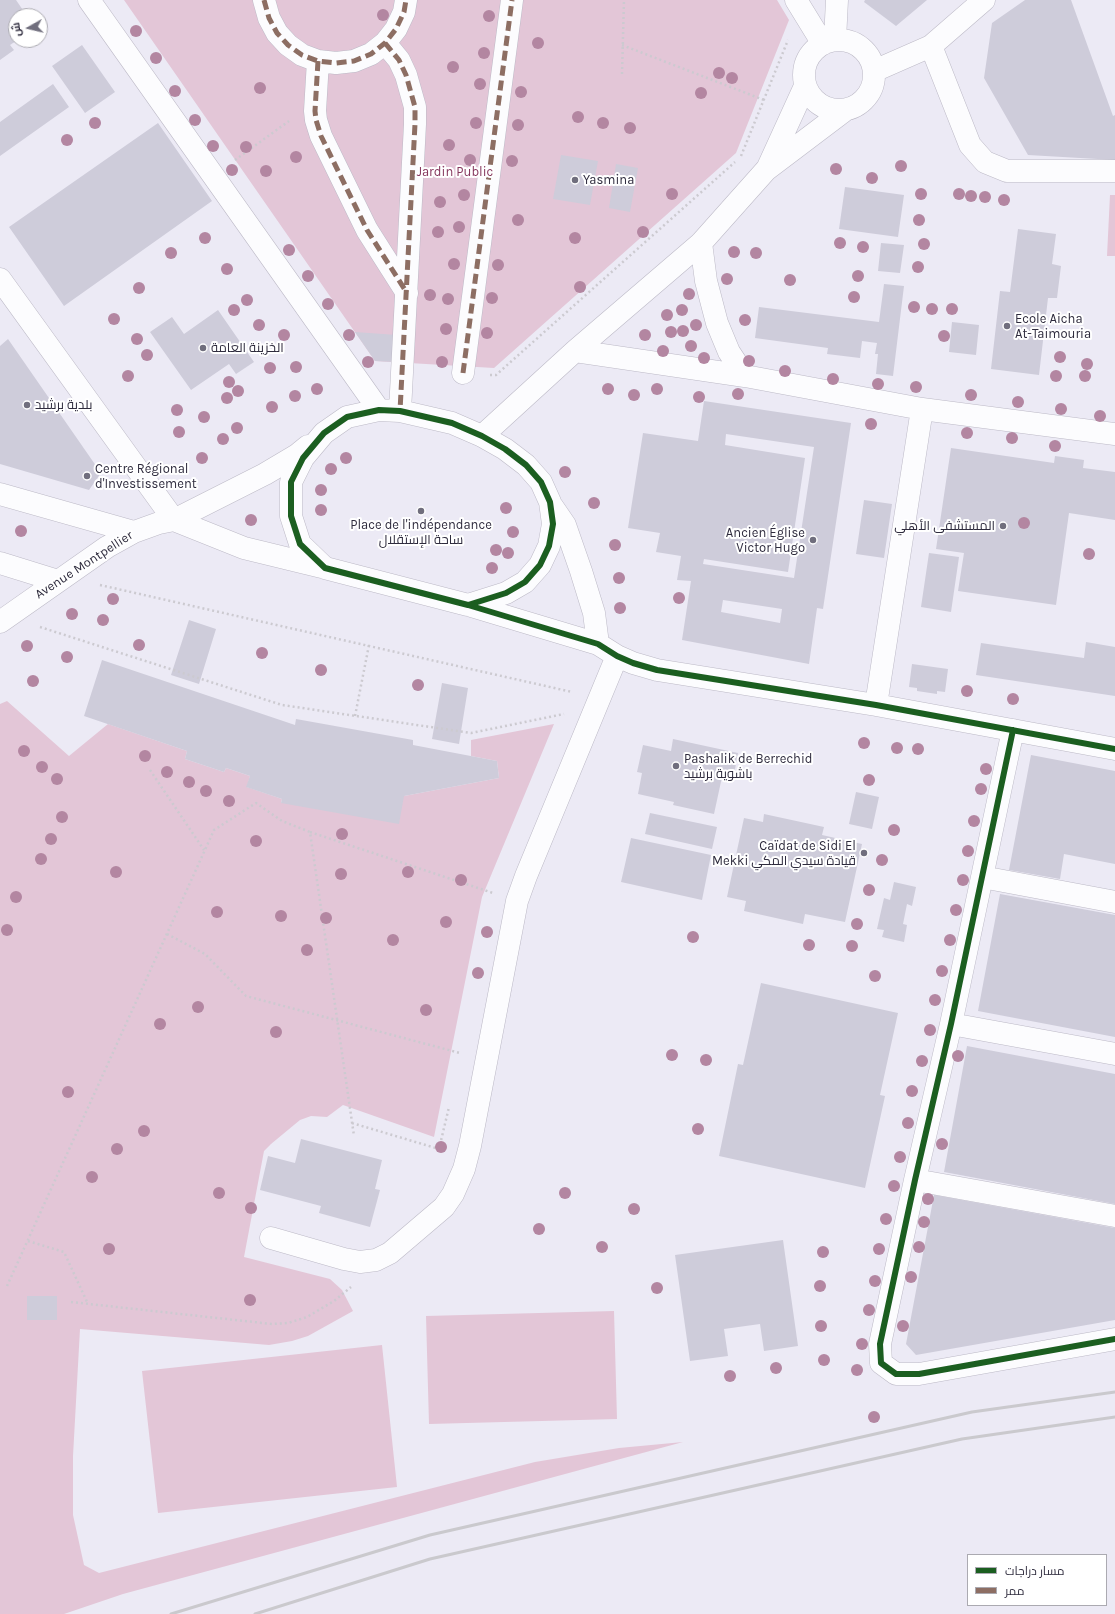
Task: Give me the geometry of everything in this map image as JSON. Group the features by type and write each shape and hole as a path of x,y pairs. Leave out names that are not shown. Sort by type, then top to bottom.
{"street":[{"path":"89,0 379,410"},
{"path":"264,0 269,18 277,33 288,45 302,55 318,61 336,63 354,61 371,54 385,43 396,28 404,12 406,0"},
{"path":"463,373 512,0"},
{"path":"796,0 829,42"},
{"path":"829,42 837,0"},
{"path":"874,71 931,46 984,0"},
{"path":"482,436 575,351 700,244 766,170 844,111 855,107 865,100 872,89 874,71 868,54 858,45 847,41 829,42 813,51 807,62 804,74 805,86 811,97 820,105 831,110 844,111"},
{"path":"385,43 400,60 415,107 400,411"},
{"path":"931,46 970,145 986,162 1007,171 1115,171"},
{"path":"318,61 316,120 321,136 367,230 407,293"},
{"path":"766,170 805,86"},
{"path":"700,244 706,281 717,323 729,352 745,376"},
{"path":"0,279 174,520 244,548 468,605 598,644 617,656 633,663 657,670 876,705 1115,749"},
{"path":"575,351 745,376 922,408 1115,434"},
{"path":"876,705 922,408"},
{"path":"325,568 300,544 291,516 291,482 303,458 324,433 347,417 379,410 400,411 452,423 482,436 505,449 526,465 541,482 550,502 565,525 594,613 598,644"},
{"name":"Avenue Montpellier","path":"0,622 107,547 134,532 159,523 174,520 265,474 297,455 324,433"},
{"path":"0,494 134,532"},
{"path":"468,605 506,593 525,582 540,565 549,546 553,524 550,502"},
{"path":"0,563 58,581"},
{"path":"271,1238 344,1259 360,1262 376,1260 390,1253 444,1208 453,1194 464,1169 470,1146 517,901 617,656"},
{"path":"1013,730 951,1024 915,1180 880,1344 881,1363 896,1374 919,1374 1115,1338"},
{"path":"982,877 1115,902"},
{"path":"951,1024 1115,1054"},
{"path":"915,1180 1115,1216"}],"path":[{"path":"622,74 624,0"},
{"path":"622,45 764,100"},
{"path":"240,157 316,101"},
{"path":"94,589 100,584 573,691"},
{"path":"45,622 39,627 282,705 471,733 564,714"},
{"path":"356,716 369,645"},
{"path":"150,770 205,850"},
{"path":"7,1286 214,830 256,803 282,821 310,832 495,893"},
{"path":"310,832 354,1136"},
{"path":"167,934 205,954 246,996 460,1053"},
{"path":"28,1241 64,1252 88,1304"},
{"path":"71,1302 272,1324 288,1323 307,1317 334,1301 352,1287"}],"green space":[{"name":"Jardin Public","path":"124,0 777,0 789,20 736,153 494,368 375,361"},
{"path":"1110,195 1115,195 1115,256 1107,256"},
{"path":"7,701 69,756 108,724 187,751 185,759 224,772 226,768 250,776 247,787 282,799 281,803 404,796 499,778 497,761 471,756 471,740 554,724 482,897 434,1137 343,1105 327,1117 311,1116 300,1120 264,1151 244,1257 330,1279 342,1290 353,1311 308,1336 292,1341 269,1345 80,1329 73,1456 73,1515 84,1565 99,1573 535,1462 619,1448 683,1442 123,1594 64,1614 0,1614 0,704"},
{"path":"614,1311 617,1419 429,1424 426,1316"},
{"path":"382,1345 397,1487 158,1513 142,1371"}],"building":[{"path":"0,0 16,0 22,8 8,8 8,48 12,48 14,50 0,60"},
{"path":"865,0 927,0 896,26 864,2"},
{"path":"1025,0 1071,0 1113,116 1115,115 1115,160 1028,155 984,78 992,23"},
{"path":"82,45 115,92 85,113 52,66"},
{"path":"53,84 69,107 0,156 0,122"},
{"path":"158,123 212,201 64,306 9,227"},
{"name":"Yasmina","path":"561,155 598,161 590,205 553,199"},
{"path":"616,164 638,168 630,212 609,208"},
{"path":"845,187 904,195 898,237 839,229"},
{"path":"1018,229 1056,234 1052,264 1061,266 1057,298 1048,298 1039,375 991,369 1000,291 1010,292"},
{"path":"881,243 904,245 900,273 878,271"},
{"path":"884,284 904,286 893,376 876,374 878,354 875,354 877,343 862,341 860,358 827,354 828,348 755,338 759,307 879,322"},
{"name":"الخزينة العامة","path":"218,310 254,362 236,374 229,364 191,390 150,332 172,317 184,334"},
{"path":"952,322 979,325 976,355 949,352"},
{"path":"355,332 397,335 395,362 375,361"},
{"name":"بلدية برشيد","path":"8,339 101,473 89,490 0,464 0,346"},
{"path":"704,401 851,423 823,609 817,608 809,664 682,640 691,581 677,580 681,556 656,552 660,533 628,528 643,433 698,441","holes":["726,434 814,447 794,578 703,564 704,559 788,572 805,458 725,445","723,600 782,609 780,623 721,612"]},
{"name":"المستشفى الأهلي","path":"951,448 1054,463 1055,456 1084,460 1083,468 1115,472 1115,520 1069,513 1056,605 958,591 964,553 936,549"},
{"path":"864,500 892,504 884,558 856,554"},
{"path":"929,553 959,557 951,612 921,607"},
{"path":"189,620 216,629 199,684 171,675"},
{"path":"1086,642 1115,647 1115,696 976,675 981,643 1084,658"},
{"path":"102,660 295,725 296,719 413,740 413,745 497,761 499,778 404,796 399,824 281,803 282,799 246,787 250,776 226,768 224,772 185,759 187,751 84,716"},
{"path":"912,664 948,669 945,692 937,691 937,694 917,691 917,688 909,687"},
{"path":"442,683 468,688 459,744 432,739"},
{"path":"673,739 738,753 733,780 722,777 714,814 673,805 674,802 638,794 642,773 637,772 643,745 671,751"},
{"path":"1031,755 1115,771 1115,864 1064,854 1060,879 1009,870"},
{"path":"856,792 879,797 872,829 849,824"},
{"path":"650,813 717,827 712,849 645,834"},
{"path":"764,814 824,827 822,835 862,844 845,922 805,914 803,924 744,911 746,901 727,897 744,818 763,822"},
{"path":"631,838 711,855 702,900 621,882"},
{"path":"894,882 916,887 912,906 907,904 903,924 907,925 904,942 882,937 884,930 877,929 884,898 890,900"},
{"path":"1000,894 1115,915 1115,1037 978,1011"},
{"path":"761,983 898,1013 880,1095 885,1096 865,1188 719,1156 738,1064 743,1065"},
{"path":"967,1046 1115,1074 1115,1204 944,1172"},
{"path":"301,1139 382,1160 375,1189 380,1190 370,1227 319,1213 321,1206 260,1190 268,1156 295,1163"},
{"path":"934,1195 1115,1228 1115,1320 916,1355 906,1344"},
{"path":"783,1240 798,1346 764,1351 760,1324 724,1329 728,1356 690,1361 675,1255"},
{"path":"27,1296 57,1296 57,1320 27,1320"}],"railway":[{"path":"171,1614 430,1535 972,1412 1115,1392"},
{"path":"255,1614 430,1559 962,1439 1115,1417"}],"marked path":[{"path":"264,0 269,18 277,33 288,45 302,55 318,61 336,63 354,61 371,54 385,43 396,29 404,12 406,0"},
{"path":"463,373 512,0"},
{"path":"385,43 399,60 406,75 415,107 400,411"},
{"path":"318,61 315,111 321,136 367,230 407,293"}],"cycle path":[{"path":"468,605 506,593 525,582 540,565 549,546 553,524 550,502 541,482 526,465 505,449 482,436 452,423 400,411 379,410 347,417 324,433 303,458 291,482 291,516 300,544 325,568 468,605 598,644 617,656 633,663 657,670 876,705 1115,749"},
{"path":"1013,730 951,1024 915,1180 880,1344 881,1363 896,1374 919,1374 1115,1339"}],"place":[{"name":"Yasmina","path":"575,180"},
{"name":"Ecole Aicha At-Taimouria","path":"1007,326"},
{"name":"الخزينة العامة","path":"203,348"},
{"name":"بلدية برشيد","path":"27,405"},
{"name":"Centre Régional d'Investissement","path":"87,476"},
{"name":"Place de l'indépendance ساحة الإستقلال","path":"421,511"},
{"name":"المستشفى الأهلي","path":"1003,526"},
{"name":"Ancien Église Victor Hugo","path":"813,540"},
{"name":"Pashalik de Berrechid باشوية برشيد","path":"676,766"},
{"name":"Caïdat de Sidi El Mekki قيادة سيدي المكي","path":"864,853"}]}
